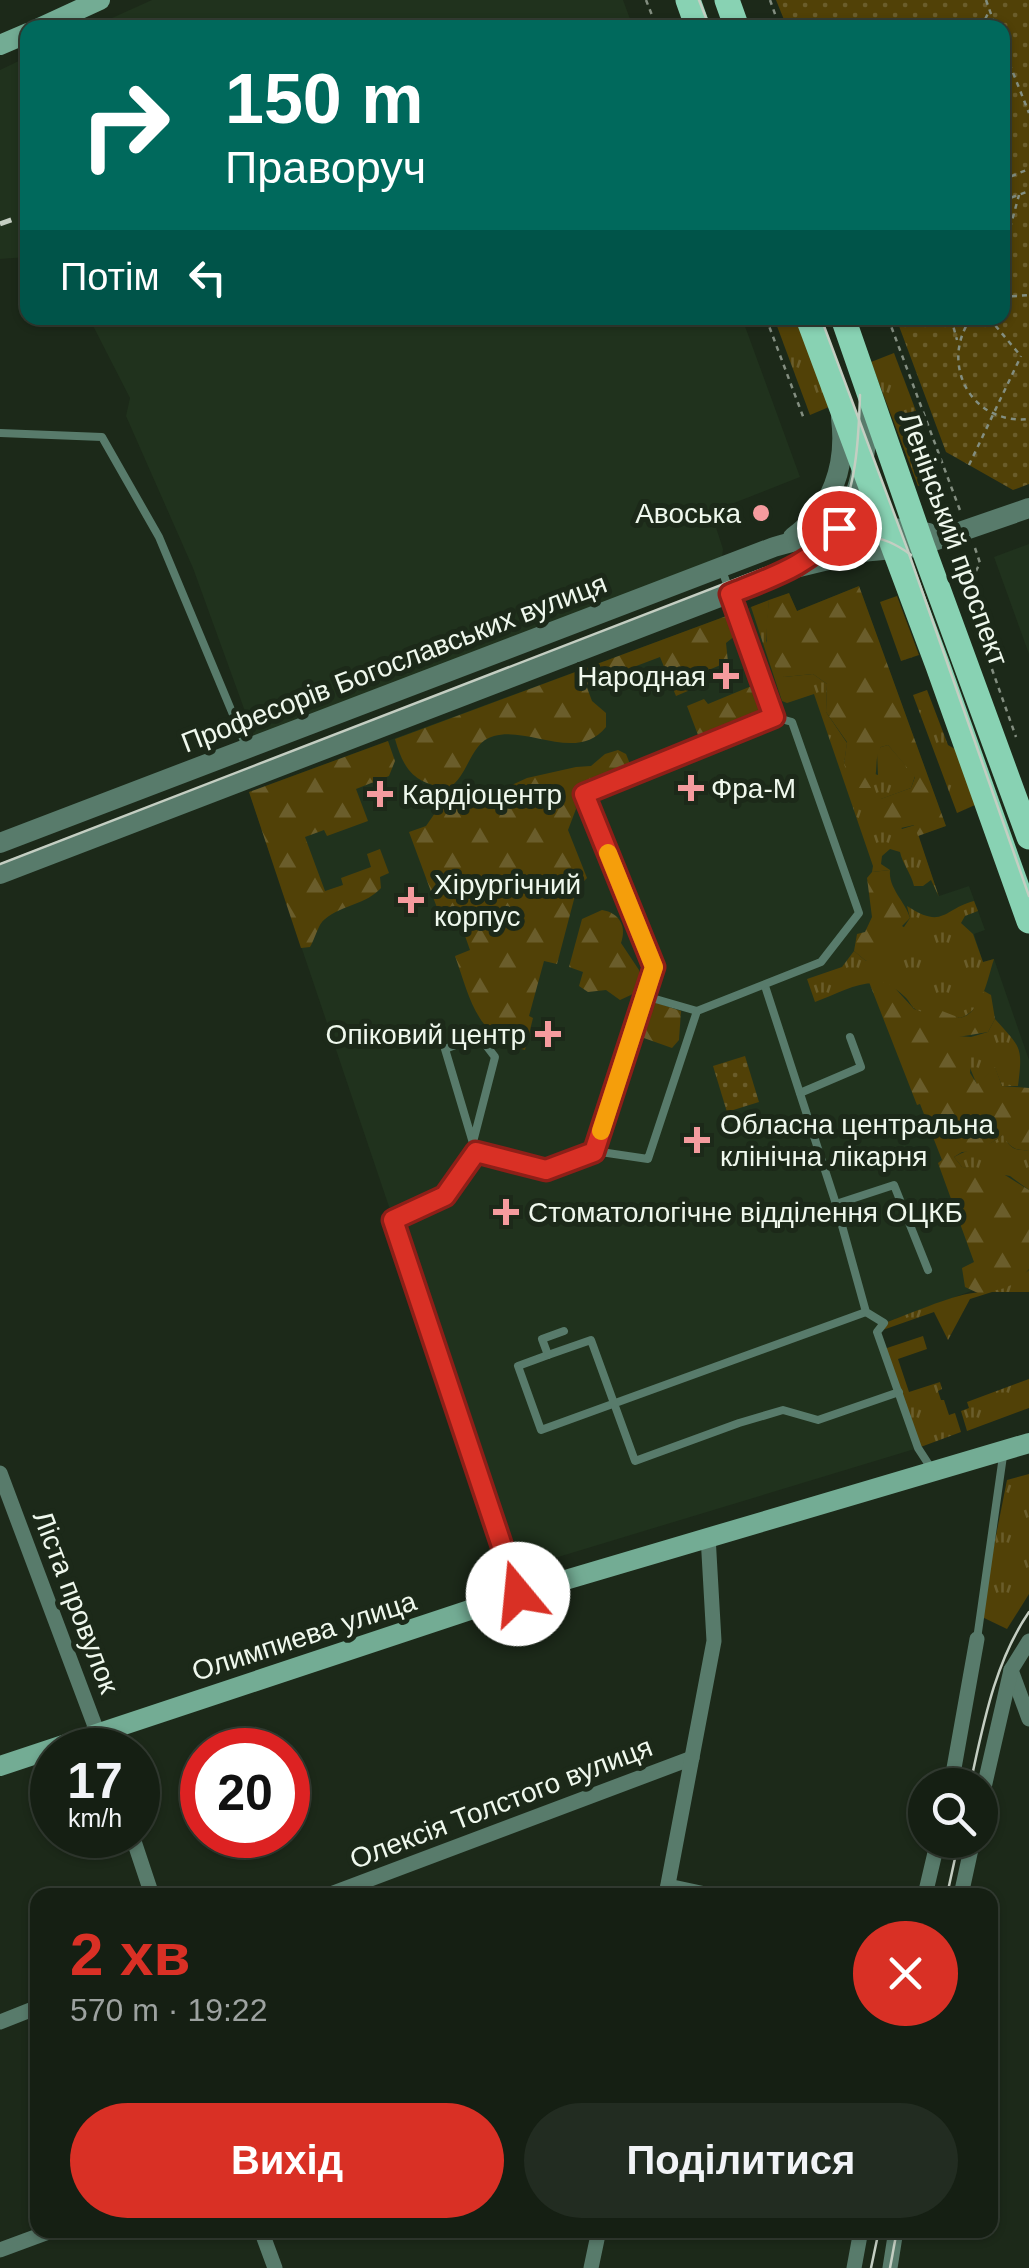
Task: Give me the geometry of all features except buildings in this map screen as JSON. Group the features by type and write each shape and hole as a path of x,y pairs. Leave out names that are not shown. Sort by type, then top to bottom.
{"main road":[{"path":"67,7 100,0"},
{"path":"811,325 1023,887 1029,920"},
{"name":"Ленінський проспект","path":"846,325 928,537 1029,837"},
{"name":"Олимпиева улица","path":"138,1728 518,1594 1029,1443"},
{"name":"Олимпиева улица","path":"0,1766 30,1759"}],"street":[{"path":"795,568 824,548 859,488 870,392"},
{"path":"774,547 813,522 832,494 843,433 839,402"},
{"path":"795,568 861,552 890,538 928,537 1029,508"},
{"name":"Професорів Богославських вулиця","path":"0,843 774,547 839,528 890,538"},
{"name":"Професорів Богославських вулиця","path":"0,874 795,568"},
{"name":"Ліста провулок","path":"0,1472 96,1728"},
{"path":"667,1888 714,1641 708,1536"},
{"path":"954,1768 976,1639"},
{"path":"987,1768 1011,1670 1029,1641"},
{"path":"1011,1670 1029,1719"},
{"name":"Олексія Толстого вулиця","path":"347,1888 692,1758"},
{"path":"140,1858 150,1888"},
{"path":"927,1888 934,1858"},
{"path":"963,1888 969,1858"},
{"path":"0,2022 30,2011"},
{"path":"0,2250 32,2238"},
{"path":"263,2238 275,2268"},
{"path":"591,2268 597,2238"},
{"path":"854,2268 860,2238"},
{"path":"890,2268 895,2238"}],"lane":[{"path":"0,433 102,437 158,537 247,749"},
{"path":"721,568 774,717"},
{"path":"594,1152 654,967 584,794 774,717 792,722 858,913 821,962 764,986 697,1011 645,996"},
{"path":"764,986 836,1204 866,1312 884,1323 877,1332 918,1448 932,1470"},
{"path":"476,1152 546,1170 594,1152 648,1159 697,1011"},
{"path":"473,1142 495,1056 478,1036 445,1049 476,1152"},
{"path":"800,1093 861,1067 850,1038"},
{"path":"476,1152 445,1196 393,1220 518,1594"},
{"path":"836,1204 894,1185 928,1270"},
{"path":"866,1312 614,1403 541,1430 518,1366 592,1340 614,1403 635,1460 784,1410 818,1420 899,1392"},
{"path":"548,1356 542,1338 564,1330"},
{"path":"976,1639 1004,1450"}],"path":[{"path":"986,0 993,20"},
{"path":"985,20 989,11"},
{"path":"1010,65 1029,113"},
{"path":"1010,198 1029,191"},
{"path":"1010,229 1020,195"},
{"path":"769,325 804,419"},
{"path":"952,325 964,385 979,405 993,414 1029,419"},
{"path":"958,344 968,325"},
{"path":"995,325 1021,356"},
{"path":"1021,356 1029,355"},
{"path":"969,465 1021,356"}],"shaded area":[{"path":"152,0 623,0 630,20 108,20"},
{"path":"20,60 20,258 0,259 0,70"},
{"path":"93,325 745,325 800,477 711,512 723,549 722,559 255,739 193,568 126,416 130,398"},
{"path":"1029,544 1029,654 994,557"},
{"name":"Обласна центральна клінічна лікарня","path":"859,586 946,826 918,836 939,896 969,886 985,930 974,934 983,962 994,959 1029,1060 1029,1270 884,1323 877,1332 918,1448 512,1571 249,792 789,593 797,611"}],"green space":[{"path":"776,0 1029,0 1029,484 1013,490 946,452 899,325 1010,325 1010,20 784,20"},
{"path":"777,325 798,325 829,407 810,415"},
{"path":"894,353 941,477 918,486 871,362"},
{"path":"859,586 946,826 918,836 914,825 888,831 874,829 868,816 870,805 911,788 915,777 888,745 879,751 871,788 853,788 844,764 847,742 826,712 827,684 813,674 784,677 768,651 769,600 789,593 797,611"},
{"path":"897,596 919,655 901,661 880,602"},
{"path":"769,600 766,641 784,677 813,674 827,684 826,712 847,743 844,764 878,775 877,752 888,745 915,776 911,788 881,799 902,829 915,825 939,897 931,880 914,886 900,852 890,849 882,856 881,864 890,870 872,872 814,694 787,703 782,701 751,607"},
{"path":"729,615 736,635 726,643 728,662 706,671 709,682 676,696 660,657 586,685 592,701 606,713 606,727 594,737 567,743 522,735 494,736 480,745 449,788 419,779 402,760 395,739"},
{"path":"754,685 762,709 698,735 687,706 704,699 708,704"},
{"path":"927,690 948,745 955,749 975,805 957,813 913,695"},
{"path":"388,741 395,761 389,776 356,789 368,821 327,836 324,830 305,837 325,891 343,885 341,878 371,867 367,854 380,849 389,873 380,877 381,888 375,893 325,919 310,947 301,948 249,792"},
{"path":"618,750 626,754 630,764 573,788 576,809 568,830 587,878 577,888 557,964 544,961 529,1016 533,1018 525,1050 496,1036 477,1014 455,956 470,950 459,919 443,924 409,832 426,826 435,813 462,795 473,791 490,795 527,778 591,766 605,754"},
{"path":"890,870 892,883 910,918 902,926 912,932 910,943 899,948 885,945 883,955 866,961 854,951 857,934 865,932 872,917 867,878 872,872"},
{"path":"974,901 978,911 965,916 961,923 973,934 983,962 994,959 983,994 968,1014 960,1018 921,1012 894,988 872,983 815,1002 807,979 842,967 854,951 866,961 884,945 892,945 910,918 907,906 936,917"},
{"path":"602,910 620,922 621,943 639,970 640,984 633,994 620,1000 606,990 588,992 579,986 583,972 569,967 582,919"},
{"path":"869,982 892,985 914,1009 942,1011 960,1018 972,1010 984,991 991,995 995,1019 988,1032 958,1037 971,1061 970,1073 977,1084 995,1067 1002,1086 1029,1088 1029,1150 1013,1147 1003,1135 979,1151 954,1157 962,1167 997,1170 1029,1190 1029,1269 1019,1281 1005,1288 980,1294 965,1287 962,1268 974,1262 938,1163 942,1160"},
{"path":"651,1001 681,1011 679,1040 672,1048 641,1037 639,1026"},
{"path":"995,1019 1018,1048 1018,1086 1002,1086 995,1068 977,1085 957,1036 988,1032"},
{"path":"745,1056 759,1102 727,1112 713,1066"},
{"path":"1004,1134 1013,1148 1029,1150 1029,1190 1010,1176 962,1167 954,1157"},
{"path":"1029,1270 1029,1292 992,1292 970,1299 948,1340 934,1312 877,1332 884,1323 941,1302 1003,1287"},
{"path":"923,1336 927,1349 898,1359 909,1392 940,1382 941,1400 949,1415 955,1413 961,1432 918,1448 884,1349"},
{"path":"1029,1379 1029,1408 967,1431 961,1411 969,1408 967,1402"},
{"path":"1029,1474 1029,1594 1007,1629 980,1616 1007,1480"}],"tram line":[{"path":"699,0 707,20"},
{"path":"824,325 1029,896"},
{"path":"0,864 791,558 828,529 844,505 856,458 860,395"},
{"path":"813,543 864,536 888,541 911,555"},
{"path":"974,1768 998,1674 1029,1612"},
{"path":"949,1888 955,1858"},
{"path":"871,2268 877,2238"},
{"path":"890,2268 896,2238"}],"railway":[{"path":"0,224 20,217"}],"slow traffic":[{"path":"601,1131 654,967 608,853"}],"place":[{"name":"Авоська","path":"761,513"},
{"name":"Народная","path":"726,676"},
{"name":"Фра-М","path":"691,788"},
{"name":"Кардіоцентр","path":"380,794"},
{"name":"Хірургічний корпус","path":"411,900"},
{"name":"Опіковий центр","path":"548,1034"},
{"name":"Обласна центральна клінічна лікарня","path":"697,1140"},
{"name":"Стоматологічне відділення ОЦКБ","path":"506,1212"}],"route":[{"path":"518,1594 393,1220 445,1196 476,1152 546,1170 594,1152 654,967 584,794 774,717 730,594 795,568 824,548 839,528"}]}
